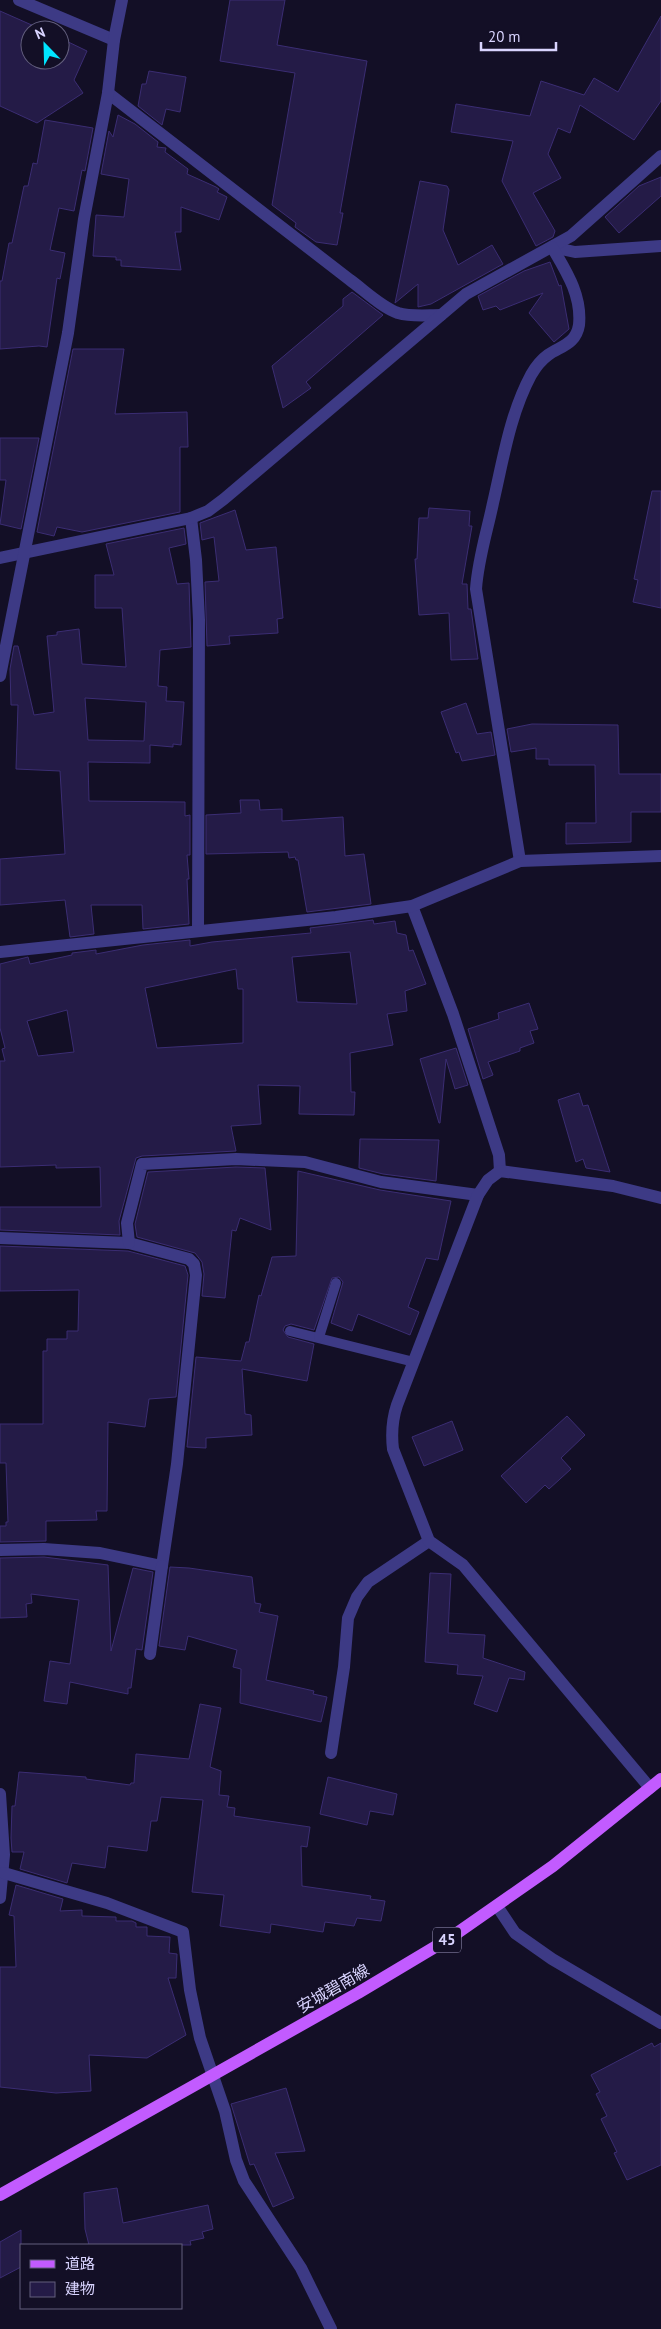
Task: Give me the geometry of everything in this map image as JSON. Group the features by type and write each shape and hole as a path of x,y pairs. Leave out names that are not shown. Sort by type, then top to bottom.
{"main road":[{"name":"安城碧南線","path":"0,2195 358,1993 450,1938 553,1866 661,1779"}],"street":[{"path":"18,0 114,40"},
{"path":"0,676 68,333 84,219 108,93 114,40 122,0"},
{"path":"108,93 350,280 383,303 398,312 414,316 441,314"},
{"path":"0,558 191,518 208,511 441,314 478,287 552,247 588,222 661,156"},
{"path":"552,247 575,252 661,246"},
{"path":"520,861 476,588 478,565 507,437 522,396 531,374 540,362 549,354 571,342 579,326 576,293 552,247"},
{"path":"191,518 196,560 198,620 198,931"},
{"path":"0,952 336,917 412,906 520,861 661,856"},
{"path":"412,906 453,1014 499,1155 500,1171"},
{"path":"129,1243 127,1222 142,1164 236,1159 305,1162 381,1182 478,1195"},
{"path":"650,1788 463,1565 429,1541 393,1449 391,1434 392,1421 414,1362 478,1195 488,1180 500,1171 613,1186 661,1198"},
{"path":"0,1238 129,1243 189,1259 194,1264 196,1275 177,1464 150,1654"},
{"path":"331,1753 344,1667 348,1618 357,1597 368,1582 429,1541"},
{"path":"0,1550 44,1549 100,1553 162,1566"},
{"path":"0,1794 4,1873 0,1898"},
{"path":"4,1873 107,1903 183,1932 190,1990 200,2038 214,2074 225,2111 236,2160 244,2181 301,2268 331,2329"},
{"path":"497,1906 515,1933 552,1959 661,2023"}],"lane":[{"path":"319,1337 336,1283"},
{"path":"290,1331 414,1362"}],"building":[{"path":"230,0 285,0 277,45 367,61 340,213 343,213 337,245 316,242 295,227 296,223 272,205 295,73 220,61"},
{"path":"0,11 20,20 20,70 70,70 70,43 87,51 74,80 83,93 37,123 0,106"},
{"path":"661,16 661,101 634,140 580,105 570,133 558,128 548,154 561,178 533,193 555,231 553,237 536,246 502,181 513,141 451,132 456,104 530,116 541,81 584,95 594,78 618,92"},
{"path":"149,71 186,77 180,112 166,109 162,125 138,106 142,84 146,84"},
{"path":"118,115 135,124 158,142 157,147 166,148 165,152 188,169 187,174 216,187 219,189 217,192 227,197 219,220 181,207 181,232 175,232 181,270 121,266 121,260 116,260 116,257 93,256 96,215 124,217 129,179 101,174 109,131 113,137"},
{"path":"45,120 93,128 85,171 82,170 74,211 59,208 50,250 65,253 60,279 57,278 47,347 0,349 0,281 2,281 9,243 12,243 24,186 28,186 33,163 37,164"},
{"path":"661,177 661,196 619,233 605,217 639,186"},
{"path":"420,181 447,186 449,190 443,230 458,265 492,245 503,264 431,304 418,307 418,284 395,303"},
{"path":"550,262 559,286 561,285 569,329 554,342 529,313 543,293 500,310 496,306 483,310 478,296 524,271"},
{"path":"352,292 383,315 306,382 311,388 283,408 272,366 343,306 343,299"},
{"path":"73,349 124,349 115,414 187,412 188,447 180,447 180,512 82,532 57,527 54,536 37,532"},
{"path":"0,438 39,438 21,529 0,524 6,480 0,480"},
{"path":"652,491 661,491 661,608 633,602 638,580 634,579"},
{"path":"429,508 470,511 469,526 472,526 462,584 467,584 468,609 471,609 478,659 451,660 449,613 419,615 415,559 417,559 419,518 428,518"},
{"path":"235,510 246,550 276,547 283,618 277,619 278,633 229,636 230,644 207,646 205,582 219,581 214,537 202,540 200,523"},
{"path":"184,528 186,544 169,548 177,584 189,583 191,647 160,650 158,686 167,687 166,701 184,702 181,745 173,744 173,747 150,745 150,763 88,762 89,801 185,802 185,816 190,815 190,855 187,855 189,924 143,929 142,905 91,905 94,934 70,937 65,900 0,905 0,859 65,854 60,771 16,769 18,705 11,705 10,669 14,646 18,646 34,715 54,712 47,636 57,635 57,632 79,629 82,664 126,667 122,608 95,608 95,575 114,575 106,544","holes":["85,698 146,702 144,741 88,740"]},
{"path":"466,703 477,734 491,732 495,755 462,761 459,752 456,753 441,712"},
{"path":"532,724 618,725 619,774 661,774 661,812 631,812 631,842 566,844 566,823 596,823 595,765 549,765 549,759 536,759 536,748 511,752 507,729"},
{"path":"240,800 259,800 260,810 282,809 282,821 343,817 345,856 364,854 371,904 307,912 298,860 295,857 289,858 288,852 206,854 206,815 241,813"},
{"path":"373,920 374,924 395,921 397,933 406,935 409,951 413,950 426,984 405,991 407,1011 387,1014 393,1045 350,1053 351,1092 355,1092 354,1115 299,1114 300,1086 258,1085 261,1124 231,1126 236,1151 142,1156 136,1158 119,1221 120,1235 0,1230 0,1207 101,1207 100,1167 56,1168 56,1165 0,1167 0,1061 5,1061 2,1049 5,1048 0,1028 0,964 28,957 30,964 72,955 72,953 96,950 96,954 143,945 190,940 190,946 212,942 311,933 310,928","holes":["350,952 357,1004 297,1002 292,957","236,969 238,989 243,989 243,1043 157,1048 145,988","67,1010 74,1052 38,1056 27,1021"]},
{"path":"529,1003 538,1029 530,1031 534,1043 520,1048 520,1051 488,1062 493,1075 483,1079 468,1029 499,1019 498,1013"},
{"path":"456,1048 468,1085 455,1089 446,1059 439,1123 420,1059"},
{"path":"579,1093 583,1106 588,1105 610,1172 586,1168 583,1159 576,1162 558,1100"},
{"path":"360,1139 439,1140 436,1181 383,1174 359,1168"},
{"path":"236,1167 265,1168 271,1230 240,1218 236,1231 232,1230 225,1298 202,1296 204,1274 202,1262 195,1253 137,1237 135,1224 148,1172"},
{"path":"298,1171 380,1190 451,1201 438,1260 426,1258 408,1307 419,1312 410,1335 358,1314 352,1331 331,1323 343,1282 339,1277 332,1278 314,1330 291,1324 285,1326 283,1330 288,1337 314,1344 307,1381 242,1369 245,1414 251,1415 252,1435 206,1438 206,1448 187,1447 196,1357 241,1361 246,1342 249,1342 259,1295 261,1296 272,1257 296,1256"},
{"path":"0,1246 128,1251 185,1266 188,1275 176,1397 149,1399 145,1427 108,1422 107,1511 96,1511 97,1520 46,1521 46,1541 0,1542 0,1526 6,1526 6,1522 8,1522 6,1463 0,1463 0,1424 43,1424 43,1351 47,1351 47,1339 67,1339 67,1331 78,1331 79,1290 0,1291"},
{"path":"567,1416 585,1435 561,1458 571,1469 549,1489 545,1485 526,1503 501,1476"},
{"path":"452,1421 463,1450 424,1466 412,1437"},
{"path":"44,1557 108,1565 111,1651 133,1568 153,1572 142,1650 136,1649 131,1688 128,1688 128,1694 70,1682 67,1704 44,1701 50,1661 70,1664 79,1600 31,1594 32,1603 26,1604 27,1617 0,1618 0,1558"},
{"path":"170,1567 252,1577 255,1603 261,1604 259,1612 278,1616 266,1680 314,1691 313,1694 327,1697 321,1722 240,1703 241,1669 233,1667 237,1650 188,1636 185,1650 159,1646"},
{"path":"430,1573 451,1574 448,1633 485,1635 483,1658 525,1672 524,1680 509,1678 497,1712 474,1704 483,1676 457,1674 458,1665 425,1662"},
{"path":"200,1704 221,1708 210,1767 221,1771 219,1795 229,1796 227,1807 235,1808 234,1816 310,1827 307,1847 301,1846 302,1886 371,1896 370,1899 385,1901 381,1921 357,1918 354,1926 325,1922 323,1932 271,1924 270,1933 220,1926 224,1895 192,1892 203,1800 161,1797 157,1821 151,1821 147,1851 108,1846 105,1868 72,1863 67,1883 20,1869 24,1852 12,1852 11,1838 12,1806 15,1806 19,1772 86,1777 86,1779 130,1785 134,1783 136,1754 189,1759"},
{"path":"328,1777 397,1794 393,1815 370,1811 367,1825 320,1814"},
{"path":"16,1885 63,1899 60,1911 82,1910 82,1916 116,1917 116,1921 132,1921 136,1923 136,1927 147,1927 147,1936 170,1937 169,1953 177,1954 176,1978 168,1978 186,2035 147,2058 89,2055 91,2091 56,2093 0,2087 0,1967 16,1967 14,1916 9,1915"},
{"path":"652,2043 654,2047 661,2043 661,2165 627,2180 614,2153 617,2152 601,2119 607,2116 596,2094 600,2092 591,2075"},
{"path":"286,2088 305,2151 275,2153 294,2198 273,2207 254,2164 250,2165 231,2104"},
{"path":"117,2188 123,2223 208,2205 213,2229 202,2232 204,2238 190,2241 191,2245 89,2244 85,2229 84,2193"},
{"path":"21,2230 20,2268 0,2278 0,2242"}]}
